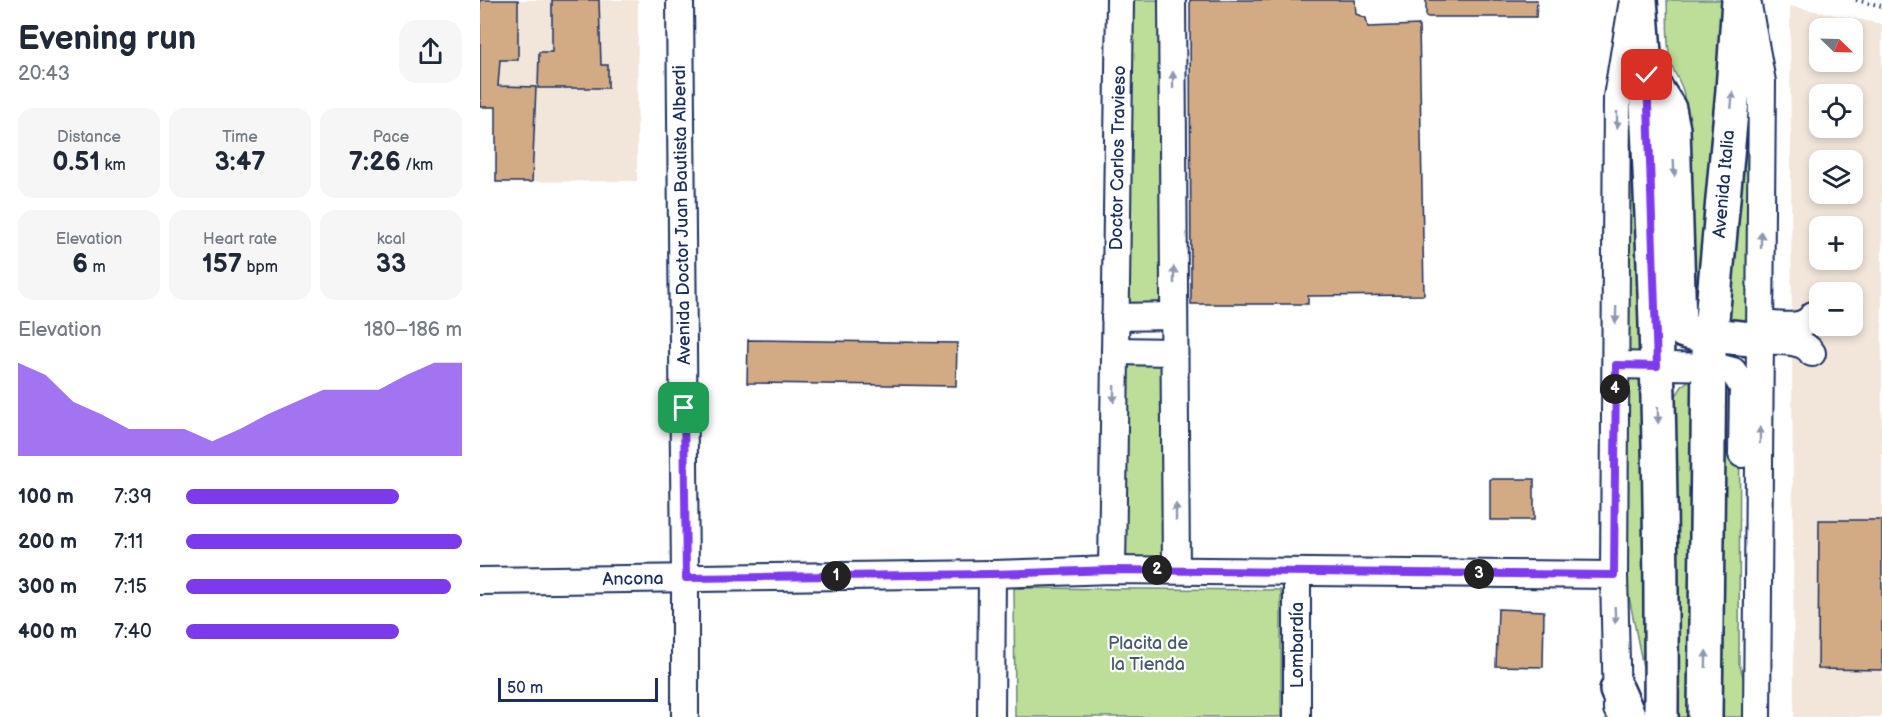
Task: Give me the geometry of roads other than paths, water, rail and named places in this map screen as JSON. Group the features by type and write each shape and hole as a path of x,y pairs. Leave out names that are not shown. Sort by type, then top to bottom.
{"main road":[{"path":"1640,0 1647,75 1657,366 1662,582 1661,717"},
{"name":"Avenida Italia","path":"1705,717 1709,351 1739,0"},
{"path":"1647,75 1669,109 1673,129 1679,323 1684,331 1709,351 1761,332"}],"street":[{"name":"Avenida Doctor Juan Bautista Alberdi","path":"680,0 686,578 685,717"},
{"name":"Doctor Carlos Travieso","path":"1112,570 1120,0"},
{"path":"1172,0 1176,570"},
{"path":"1621,708 1614,575 1617,97 1633,0"},
{"name":"Avenida Italia","path":"1747,0 1762,82 1757,717"},
{"path":"1115,317 1174,316"},
{"path":"1761,332 1809,322"},
{"path":"1761,332 1802,344 1809,347 1812,353"},
{"path":"1115,351 1174,352"},
{"name":"Avenida Italia","path":"1616,365 1657,366 1709,351 1726,368 1733,371 1743,387 1743,591 1748,664 1758,682"},
{"name":"Ancona","path":"480,581 992,574 1112,570 1614,575"},
{"name":"Lombardía","path":"1297,572 1297,717"},
{"path":"991,717 992,574"}],"park label":[{"name":"Placita de la Tienda","path":"1148,653"}]}
